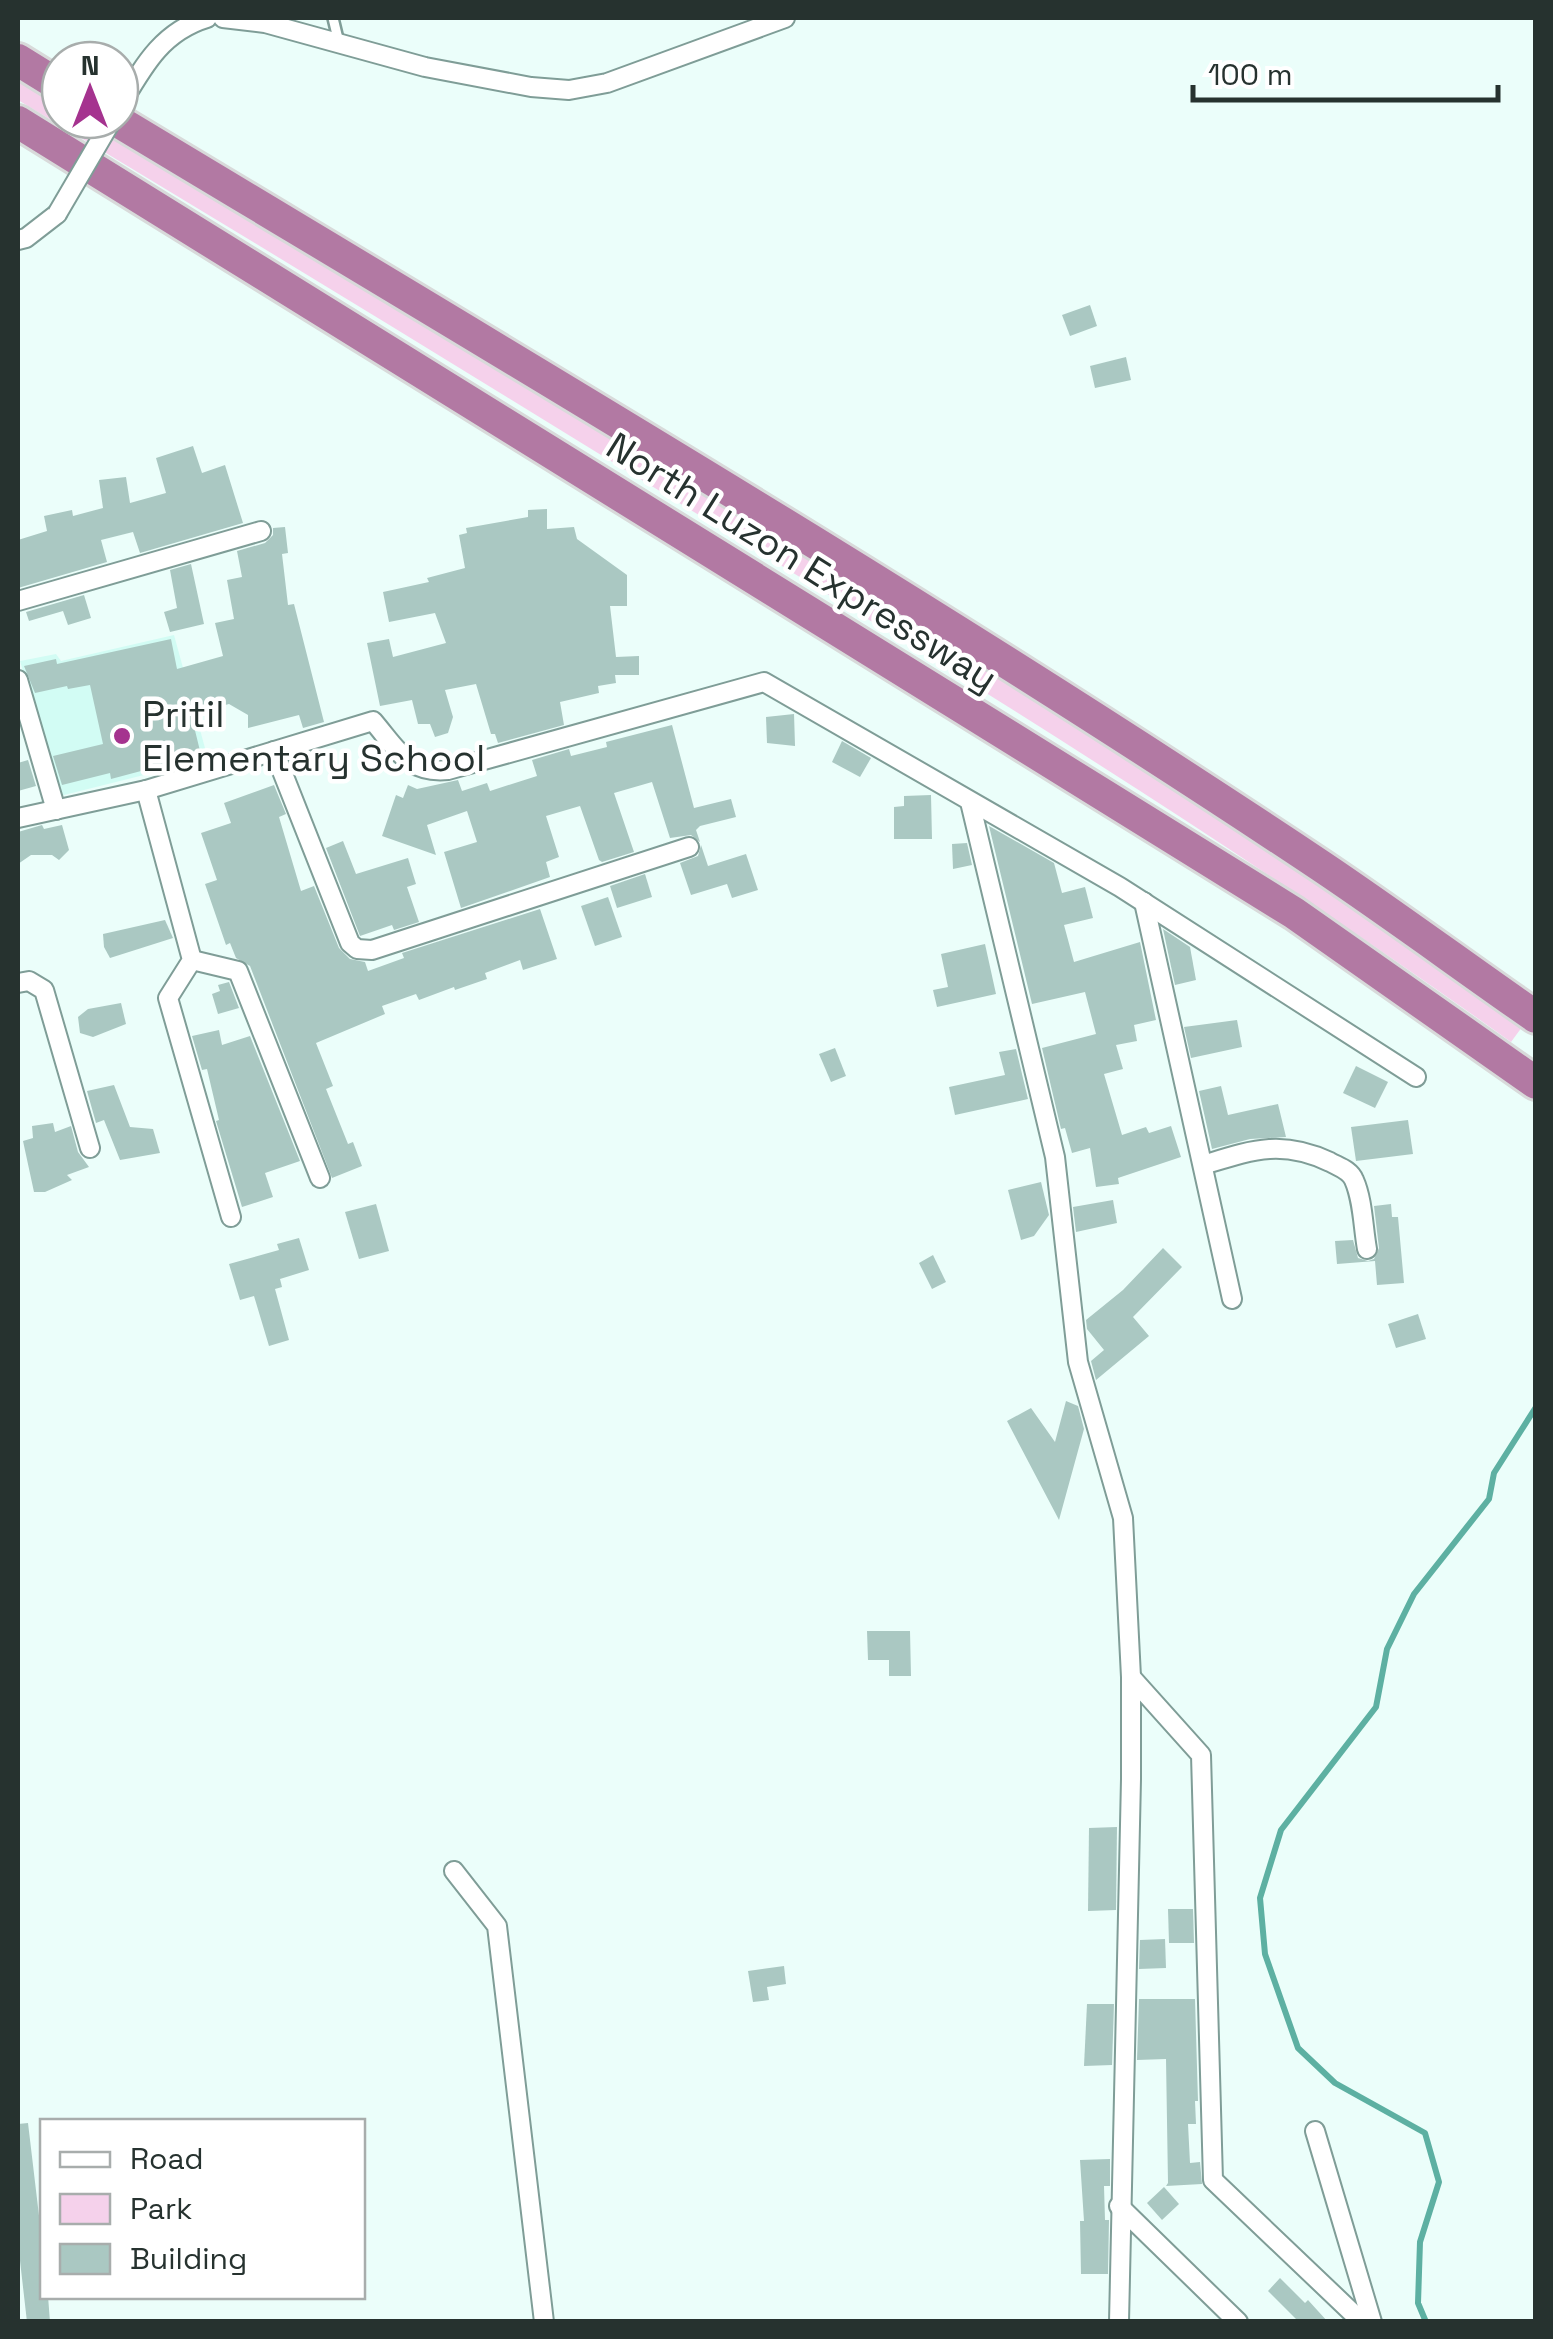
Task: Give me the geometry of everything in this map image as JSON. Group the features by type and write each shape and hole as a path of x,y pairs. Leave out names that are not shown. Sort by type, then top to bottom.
{"highway":[{"path":"18,60 40,74"},
{"name":"North Luzon Expressway","path":"18,122 1294,914 1524,1075"},
{"name":"North Luzon Expressway","path":"140,136 606,415 1070,702 1325,869 1536,1017"}],"street":[{"path":"140,71 150,54 181,29 207,18"},
{"path":"222,18 265,23 424,67 569,90 607,83 785,18"},
{"path":"18,240 57,214 102,140"},
{"path":"18,602 261,531"},
{"path":"18,680 56,810"},
{"path":"18,818 146,790 373,721 412,766 429,772 764,682 1144,902 1416,1077"},
{"path":"274,752 350,944 357,949 372,950 690,847"},
{"path":"146,790 192,960 168,998 231,1217"},
{"path":"970,802 1055,1157 1078,1362 1123,1518 1131,1677 1119,2322"},
{"path":"1144,902 1232,1299"},
{"path":"192,960 238,971 320,1178"},
{"path":"18,983 29,981 44,990 90,1148"},
{"path":"1203,1165 1255,1150 1288,1147 1349,1171 1355,1182 1367,1248"},
{"path":"1131,1677 1201,1755 1213,2180 1362,2322"},
{"path":"454,1872 497,1926 544,2322"},
{"path":"1315,2131 1372,2322"},
{"path":"1119,2206 1238,2322"}],"lane":[{"path":"333,18 339,43"}],"shaded area":[{"name":"Pritil Elementary School","path":"174,635 208,759 60,796 20,661 56,654 61,661"}],"green space":[{"path":"18,72 40,86 40,113 18,100"},
{"path":"84,140 130,140 864,589 1192,796 1525,1023 1511,1042 1214,839 449,362"}],"building":[{"path":"1090,305 1097,326 1070,336 1062,315"},
{"path":"1126,357 1131,380 1095,388 1090,366"},
{"path":"193,446 202,473 225,465 243,523 140,553 133,532 101,540 107,562 18,588 18,540 47,531 44,516 72,510 73,516 103,508 99,480 126,477 130,503 166,493 156,458"},
{"path":"547,509 547,529 574,527 577,539 627,575 627,606 610,606 616,657 639,656 639,675 615,675 616,683 598,686 599,693 560,702 564,725 498,743 495,734 491,734 476,684 445,690 453,717 448,733 435,737 430,724 418,724 412,700 380,706 367,643 389,639 393,657 446,643 435,613 389,622 383,592 429,582 427,578 465,568 459,535 467,533 466,528 528,517 528,510"},
{"path":"285,527 288,553 282,554 288,605 294,604 324,722 303,728 299,715 248,728 248,715 229,704 191,714 201,755 111,779 110,773 62,785 53,756 103,744 90,685 35,693 24,666 56,659 57,664 171,639 177,669 223,656 215,623 234,619 227,580 242,577 237,551 265,543 273,535 273,528"},
{"path":"191,564 204,624 170,632 164,612 177,608 170,570"},
{"path":"84,595 91,618 68,625 63,611 29,621 26,612"},
{"path":"794,714 795,746 767,743 766,717"},
{"path":"672,725 694,808 731,799 736,817 700,826 696,830 700,842 691,835 670,838 652,782 614,793 634,852 599,860 580,806 546,816 559,857 546,862 550,877 461,908 444,852 477,842 467,811 427,825 436,855 382,836 396,795 403,798 408,785 417,789 458,780 462,791 487,783 490,791 537,776 532,760 569,749 571,756 607,747 606,742"},
{"path":"842,741 871,758 860,777 832,762"},
{"path":"28,760 36,786 18,791 18,763"},
{"path":"274,785 286,814 279,817 301,891 314,886 339,948 350,959 365,962 368,971 404,958 402,953 540,909 557,959 523,970 520,960 485,973 487,979 455,990 454,987 419,1000 416,994 382,1006 385,1014 316,1043 333,1086 326,1089 348,1144 353,1142 362,1166 332,1178 250,966 236,958 230,943 226,945 205,884 217,880 201,833 231,823 224,803"},
{"path":"931,795 932,839 894,839 894,807 904,806 904,796"},
{"path":"42,825 44,829 62,825 69,850 59,860 52,855 31,855 18,864 18,832"},
{"path":"989,826 1054,863 1062,893 1085,887 1093,918 1064,925 1074,962 1140,942 1156,1020 1134,1025 1137,1041 1116,1045 1123,1069 1104,1074 1122,1135 1146,1127 1149,1133 1171,1126 1181,1157 1118,1178 1119,1184 1096,1187 1090,1148 1072,1153 1065,1128 1061,1129 1042,1048 1096,1034 1085,992 1032,1004"},
{"path":"343,841 356,874 408,858 416,884 407,887 419,922 394,930 392,925 360,936 326,848"},
{"path":"967,843 972,865 953,869 952,844"},
{"path":"701,845 708,866 746,854 758,890 732,898 727,884 691,895 680,863 698,856"},
{"path":"645,874 652,897 617,908 610,886"},
{"path":"608,897 622,937 595,946 581,906"},
{"path":"165,920 173,938 110,958 103,934"},
{"path":"1163,929 1190,947 1196,980 1175,985"},
{"path":"985,944 996,994 937,1007 933,990 948,987 941,954"},
{"path":"229,982 239,1008 218,1014 212,994 220,991 218,985"},
{"path":"121,1003 126,1024 93,1037 80,1033 78,1017 88,1009"},
{"path":"1237,1020 1242,1047 1191,1058 1184,1027"},
{"path":"219,1030 222,1045 250,1036 300,1161 265,1173 273,1197 242,1207 216,1121 219,1120 207,1069 202,1070 192,1036"},
{"path":"835,1048 846,1076 831,1082 819,1054"},
{"path":"1016,1049 1028,1099 955,1115 949,1087 1005,1075 999,1052"},
{"path":"1356,1066 1388,1082 1375,1108 1343,1093"},
{"path":"114,1085 130,1127 153,1129 160,1153 120,1160 104,1120 96,1123 87,1091"},
{"path":"1221,1086 1228,1115 1278,1104 1286,1137 1250,1139 1212,1149 1199,1091"},
{"path":"1408,1120 1413,1154 1356,1161 1351,1127"},
{"path":"53,1123 55,1132 71,1126 78,1152 89,1167 67,1175 72,1180 45,1192 34,1192 23,1141 33,1138 32,1126"},
{"path":"1041,1182 1049,1215 1034,1236 1021,1240 1008,1190"},
{"path":"1113,1200 1117,1223 1076,1232 1073,1207"},
{"path":"376,1204 389,1251 359,1259 345,1212"},
{"path":"1391,1204 1392,1217 1398,1217 1404,1283 1377,1285 1375,1261 1337,1264 1335,1241 1353,1240 1358,1258 1374,1259 1379,1248 1374,1206"},
{"path":"299,1238 309,1270 280,1279 282,1287 275,1289 289,1340 269,1346 254,1296 240,1300 229,1264 279,1250 277,1244"},
{"path":"1163,1248 1182,1267 1133,1317 1149,1336 1096,1380 1091,1361 1104,1350 1087,1329 1086,1320 1123,1290"},
{"path":"933,1255 946,1282 932,1289 919,1263"},
{"path":"1418,1314 1426,1339 1396,1348 1388,1324"},
{"path":"1066,1401 1078,1406 1084,1429 1059,1520 1007,1421 1031,1408 1055,1442"},
{"path":"867,1631 910,1631 911,1676 889,1676 889,1660 868,1660"},
{"path":"1117,1827 1116,1910 1088,1911 1089,1828"},
{"path":"1168,1909 1193,1909 1194,1943 1169,1943"},
{"path":"1165,1939 1166,1968 1139,1969 1140,1940"},
{"path":"784,1966 786,1984 767,1987 769,2000 753,2002 748,1971"},
{"path":"1139,1999 1195,1999 1198,2101 1196,2124 1188,2124 1190,2163 1200,2162 1202,2184 1166,2186 1166,2059 1137,2060"},
{"path":"1087,2004 1114,2004 1112,2065 1084,2066"},
{"path":"28,2123 40,2224 40,2299 48,2299 50,2322 27,2322 19,2252 18,2124"},
{"path":"1110,2159 1110,2186 1104,2186 1105,2220 1109,2220 1108,2274 1081,2274 1080,2221 1084,2221 1080,2160"},
{"path":"1164,2187 1179,2204 1162,2220 1147,2203"},
{"path":"1280,2278 1328,2322 1299,2322 1268,2291"}],"waterway":[{"path":"1426,2322 1418,2303 1420,2242 1439,2182 1425,2133 1335,2083 1298,2048 1265,1954 1260,1898 1281,1830 1376,1707 1387,1649 1414,1594 1489,1499 1494,1473 1536,1407"}],"place":[{"name":"Pritil Elementary School","path":"122,736"}]}
